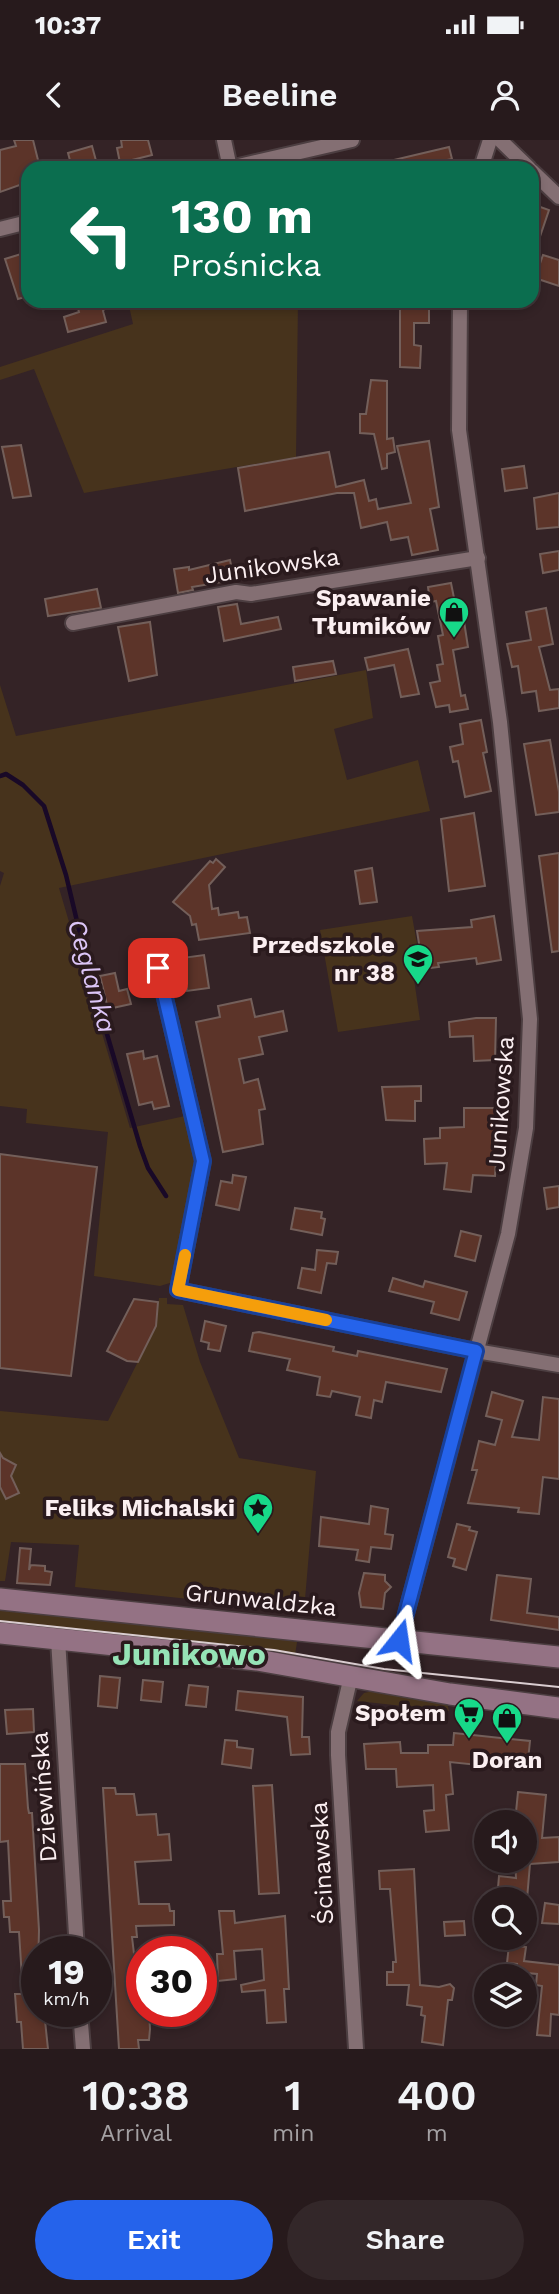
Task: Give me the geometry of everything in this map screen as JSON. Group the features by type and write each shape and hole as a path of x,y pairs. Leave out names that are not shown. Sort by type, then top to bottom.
{"street":[{"path":"224,140 228,161"},
{"path":"260,161 352,140"},
{"path":"483,161 490,140"},
{"path":"500,140 521,161"},
{"path":"539,178 559,197"},
{"path":"0,229 21,224"},
{"name":"Junikowska","path":"399,1640 508,1234 523,1163 530,1035 500,722 459,430 460,308"},
{"name":"Junikowska","path":"73,624 236,592 251,594 478,558"},
{"path":"158,968 203,1161 178,1290 476,1351 559,1365"},
{"name":"Grunwaldzka","path":"0,1599 559,1657"},
{"path":"0,1633 257,1660 460,1695 559,1708"},
{"name":"Dziewińska","path":"58,1639 76,1936"},
{"name":"Ścinawska","path":"351,1676 338,1732 338,1755 356,2049"},
{"path":"81,2027 83,2049"}],"shaded area":[{"path":"130,308 298,308 296,457 84,493 34,369 0,380 0,367 133,324"},
{"path":"366,670 373,718 334,729 347,780 418,760 430,811 59,888 130,1128 185,1116 197,1164 173,1282 160,1286 94,1276 108,1132 26,1123 27,1109 0,1106 0,886 4,873 0,871 0,685 16,736"},
{"path":"412,916 417,944 409,945 420,1020 338,1032 320,930"},
{"path":"159,1298 167,1298 167,1304 183,1305 200,1362 239,1458 316,1471 304,1611 75,1587 79,1545 11,1542 5,1581 0,1581 0,1411 108,1421 156,1326"},
{"path":"0,1609 297,1642 295,1655 0,1623"},
{"path":"373,1691 447,1703 449,1711 357,1701 364,1693"}],"building":[{"path":"14,140 33,140 38,161 21,161 21,184 0,192 0,150 16,146"},
{"path":"121,140 148,140 152,155 120,161 117,148 122,147"},
{"path":"92,146 96,161 70,161 68,153"},
{"path":"449,147 452,159 447,161 390,161"},
{"path":"539,206 549,210 539,239"},
{"path":"21,254 21,298 18,299 5,259"},
{"path":"543,255 559,260 559,286 539,279"},
{"path":"78,308 105,308 106,322 68,332 64,317 79,312"},
{"path":"400,308 429,308 429,323 414,323 414,345 421,346 420,368 400,367"},
{"path":"371,380 387,381 387,439 393,438 395,452 387,454 387,468 382,469 374,434 360,433 360,414 366,414"},
{"path":"429,441 439,507 430,509 438,550 412,555 408,537 391,540 387,522 361,528 354,493 337,493 245,511 238,468 329,452 336,487 364,480 369,501 376,499 378,509 411,503 397,446"},
{"path":"21,445 31,496 13,498 2,447"},
{"path":"524,466 527,488 505,491 502,469"},
{"path":"559,493 559,527 537,529 534,498"},
{"path":"559,551 559,570 543,573 540,554"},
{"path":"230,560 234,580 192,587 193,590 178,593 174,569 189,567 189,570"},
{"path":"451,583 455,603 461,602 468,647 453,650 461,696 465,695 468,709 450,712 449,705 436,707 430,683 440,681 437,665 443,664 438,636 443,635 436,601 430,602 428,587"},
{"path":"97,589 101,608 48,616 45,599"},
{"path":"237,604 241,624 278,617 281,629 224,641 218,607"},
{"path":"546,608 553,644 539,647 550,690 559,689 559,708 539,711 536,691 522,693 518,666 512,667 507,644 531,640 526,612"},
{"path":"150,622 157,675 129,681 118,627"},
{"path":"408,649 419,694 401,697 394,665 368,670 365,658"},
{"path":"333,661 336,674 295,681 293,667"},
{"path":"481,720 487,752 483,753 491,791 465,797 458,761 453,762 450,747 463,744 460,724"},
{"path":"550,740 559,792 559,812 536,815 524,744"},
{"path":"474,813 485,886 449,891 441,819"},
{"path":"559,853 559,951 552,952 539,856"},
{"path":"216,859 225,867 209,885 212,909 218,908 219,915 238,912 239,918 247,917 250,933 199,940 196,924 192,925 190,916 173,902 210,861 213,863"},
{"path":"372,868 377,902 360,904 355,871"},
{"path":"494,916 501,960 477,964 476,958 438,963 439,967 423,969 417,931 472,927 471,920"},
{"path":"204,955 209,988 187,991 182,958"},
{"path":"115,973 119,991 127,989 131,1004 108,1009 100,976"},
{"path":"251,999 255,1017 283,1011 287,1031 259,1037 263,1054 239,1059 244,1083 258,1079 265,1109 259,1110 263,1144 223,1152 196,1022 220,1017 218,1006"},
{"path":"496,1018 495,1060 474,1061 473,1036 450,1037 449,1022"},
{"path":"143,1051 144,1059 157,1056 169,1106 154,1109 152,1102 139,1105 127,1054"},
{"path":"421,1086 421,1101 415,1101 415,1121 386,1120 382,1087"},
{"path":"464,1108 499,1108 495,1176 473,1175 471,1192 444,1189 447,1163 425,1164 424,1139 440,1138 440,1128 464,1127"},
{"path":"0,1154 97,1167 71,1376 0,1368"},
{"path":"233,1175 246,1177 239,1210 216,1205 221,1181 232,1183"},
{"path":"559,1186 559,1207 547,1209 544,1188"},
{"path":"295,1208 322,1212 321,1218 325,1219 322,1235 291,1229"},
{"path":"461,1231 481,1236 475,1261 455,1256"},
{"path":"317,1250 338,1252 336,1264 327,1263 321,1293 298,1288 302,1268 315,1270"},
{"path":"393,1278 423,1287 425,1281 467,1292 459,1320 431,1313 434,1302 389,1291"},
{"path":"134,1299 158,1302 156,1326 138,1362 127,1361 107,1351"},
{"path":"205,1321 226,1326 220,1351 208,1349 209,1343 201,1341"},
{"path":"253,1333 334,1347 333,1351 357,1356 358,1351 447,1369 441,1392 386,1382 382,1402 374,1400 371,1418 356,1415 360,1397 332,1391 330,1397 317,1395 320,1377 287,1370 290,1359 249,1351"},
{"path":"492,1392 523,1401 512,1437 539,1440 543,1397 559,1399 559,1479 543,1477 539,1514 518,1512 519,1508 468,1503 477,1470 472,1470 479,1441 495,1445 502,1420 486,1416"},
{"path":"0,1453 3,1458 16,1465 11,1476 19,1493 6,1499 0,1487"},
{"path":"371,1506 388,1509 385,1534 393,1535 391,1549 371,1547 369,1562 356,1560 358,1550 319,1546 321,1517 369,1524"},
{"path":"457,1524 477,1532 466,1570 453,1566 455,1559 448,1557"},
{"path":"20,1548 31,1549 29,1570 31,1565 45,1566 45,1571 52,1572 50,1585 17,1583"},
{"path":"364,1573 385,1575 385,1581 391,1587 385,1593 383,1609 361,1607 359,1593"},
{"path":"497,1575 531,1579 527,1613 559,1617 559,1630 491,1620"},
{"path":"100,1676 120,1678 117,1708 98,1706"},
{"path":"143,1680 163,1682 161,1702 141,1700"},
{"path":"189,1685 208,1687 206,1707 186,1705"},
{"path":"238,1691 303,1697 302,1737 309,1737 310,1754 291,1755 287,1717 236,1710"},
{"path":"33,1709 34,1732 7,1734 5,1710"},
{"path":"454,1733 530,1741 527,1770 450,1762 453,1794 446,1795 449,1830 426,1832 424,1811 434,1810 433,1785 397,1787 396,1769 366,1769 364,1744 400,1742 401,1753 428,1753 428,1745 453,1745"},
{"path":"225,1740 237,1741 237,1747 253,1749 251,1768 222,1764"},
{"path":"0,1764 25,1764 28,1808 29,1813 32,1813 39,1930 39,1936 21,1936 21,1963 19,1932 10,1932 9,1917 4,1917 3,1901 11,1901 8,1841 0,1842"},
{"path":"272,1785 279,1893 259,1894 253,1786"},
{"path":"103,1788 115,1788 116,1794 134,1794 137,1815 156,1814 158,1835 169,1834 171,1860 135,1862 139,1904 169,1904 170,1911 174,1911 174,1925 136,1926 137,1936 126,1936 126,2027 150,2029 149,2040 138,2040 139,2049 119,2049"},
{"path":"518,1792 546,1795 542,1838 559,1837 559,1862 537,1864 537,1810 516,1810"},
{"path":"414,1869 420,1985 439,1987 450,1984 454,1988 452,2000 448,2000 443,2045 422,2042 425,2016 421,2015 422,2007 407,2005 409,1985 387,1985 387,1972 393,1972 393,1962 396,1962 390,1889 380,1889 379,1871"},
{"path":"516,1873 529,1873 528,1887 498,1887 499,1876 516,1878"},
{"path":"545,1903 559,1905 559,1924 542,1923"},
{"path":"219,1911 234,1911 235,1923 285,1916 289,1989 284,1989 286,2022 267,2023 265,1990 242,1992 241,1985 264,1980 262,1949 234,1951 236,1979 218,1981 217,1954 223,1954"},
{"path":"464,1921 465,1935 445,1936 444,1922"},
{"path":"508,1950 526,1950 524,1961 559,1965 559,2015 551,2014 550,2036 537,2035 542,1986 537,1985 537,1964 507,1963"},
{"path":"15,1994 21,1994 21,2022 17,2022"},
{"path":"21,2027 46,2027 48,2049 23,2049"}],"waterway":[{"name":"Ceglanka","path":"0,776 6,774 23,785 44,806 66,875 91,980 140,1146 148,1168 166,1196"}],"tram line":[{"path":"0,1621 274,1650 384,1669 559,1687"}],"slow traffic":[{"path":"185,1255 178,1290 326,1320"}],"place":[{"name":"Spawanie Tłumików","path":"454,639"},
{"name":"Przedszkole nr 38","path":"418,986"},
{"name":"Feliks Michalski","path":"258,1535"},
{"name":"Społem","path":"469,1740"},
{"name":"Doran","path":"507,1745"}],"district":[{"name":"Junikowo","path":"189,1654"}],"route":[{"path":"158,968 203,1161 178,1290 476,1351 399,1640"}]}
